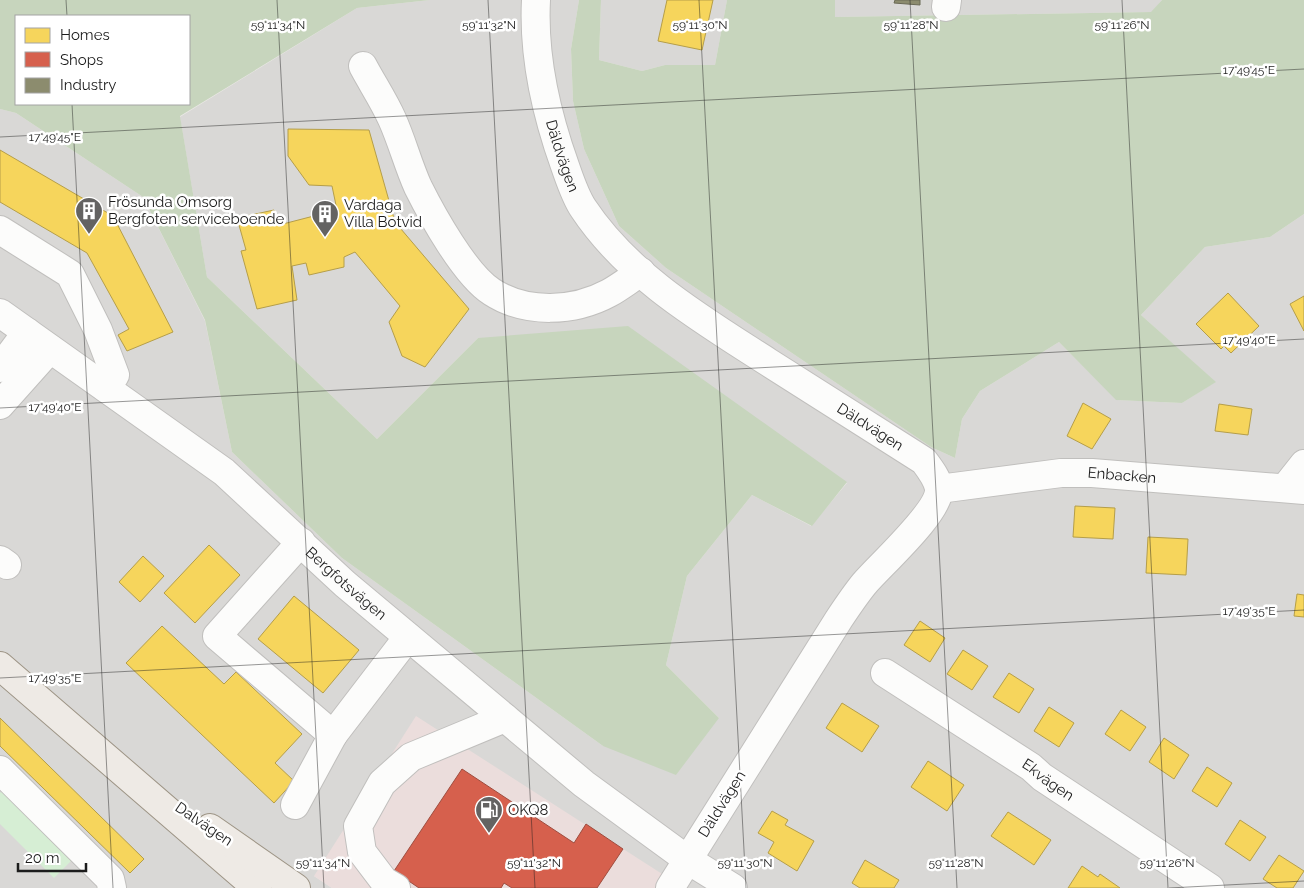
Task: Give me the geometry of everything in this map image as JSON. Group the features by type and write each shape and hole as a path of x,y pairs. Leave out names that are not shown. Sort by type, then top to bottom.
{"main road":[{"name":"Dalvägen","path":"0,666 257,888"},
{"name":"Dalvägen","path":"111,761 296,888"}],"street":[{"name":"Däldvägen","path":"536,0 537,54 544,97 569,176 582,206 597,228 640,272 700,318 924,461 934,475 939,489 935,504 922,521 862,586 839,619 670,888"},
{"path":"363,66 392,117 418,186 434,215 476,278 492,292 515,303 538,308 560,308 608,294 640,272"},
{"path":"0,230 70,274 98,330 115,375 106,388"},
{"name":"Bergfotsvägen","path":"0,313 224,472 344,584 584,784 688,860 733,888"},
{"path":"0,368 27,332"},
{"path":"0,405 50,348"},
{"path":"1294,489 1304,464"},
{"name":"Enbacken","path":"939,489 1061,473 1092,473 1294,489"},
{"path":"300,542 217,636 333,735"},
{"path":"295,805 333,735 408,637"},
{"name":"Ekvägen","path":"885,673 1031,767 1042,777 1210,888"},
{"path":"396,888 384,881 362,852 358,826 382,783 411,757 506,718"},
{"path":"0,770 110,878 112,888"}],"shaded area":[{"path":"430,0 579,0 571,49 573,101 584,149 619,226 666,268 931,447 955,458 962,419 980,391 1059,342 1117,400 1182,403 1215,382 1141,315 1205,247 1270,237 1304,214 1304,888 684,888 314,876 332,888 0,888 0,109 16,113 143,197 205,321 232,452 342,558 603,746 719,718 666,665 687,576 752,495 811,526 847,483 478,338 377,439 207,277 180,117 357,8"},
{"path":"601,0 727,0 715,65 665,65 642,71 599,60"},
{"path":"835,0 1162,0 1152,12 835,17"},
{"path":"416,716 684,888 332,888 314,876"}],"green space":[{"path":"0,0 430,0 357,8 180,116 207,277 377,439 478,338 628,326 847,482 812,526 752,495 687,576 666,665 719,718 676,775 603,746 342,558 232,452 205,320 143,197 16,113 0,109"},
{"path":"579,0 601,0 599,60 642,71 665,65 715,65 727,0 835,0 835,17 1151,12 1162,0 1304,0 1304,214 1270,237 1205,247 1141,315 1216,382 1182,403 1116,400 1059,342 980,391 962,419 955,458 931,447 666,268 619,226 584,149 573,101 571,49"},
{"path":"3,790 72,860 54,878 0,824 0,793"}],"building: Homes":[{"path":"667,0 713,0 702,50 658,41"},
{"name":"Vardaga Villa Botvid","path":"288,129 369,130 395,222 469,309 425,367 402,356 389,322 400,306 355,252 344,257 344,267 309,275 306,263 292,266 297,300 257,309 241,251 246,250 237,218 274,210 279,225 337,210 332,186 309,185 288,156"},
{"name":"Frösunda Omsorg Bergfoten serviceboende","path":"0,150 113,216 173,332 127,351 118,335 129,329 87,253 0,202"},
{"path":"1228,293 1259,326 1231,353 1224,346 1221,349 1196,324"},
{"path":"1304,296 1304,331 1290,304"},
{"path":"1083,403 1111,419 1092,449 1067,436"},
{"path":"1219,404 1252,409 1248,435 1215,431"},
{"path":"1075,506 1115,508 1113,539 1073,537"},
{"path":"1148,537 1188,539 1186,575 1146,573"},
{"path":"209,545 240,575 195,623 164,593"},
{"path":"143,556 164,576 140,602 119,582"},
{"path":"1297,594 1304,595 1304,617 1294,616"},
{"path":"294,596 359,650 323,693 258,639"},
{"path":"920,621 945,638 930,662 904,645"},
{"path":"162,626 224,684 236,672 302,734 275,763 294,781 274,803 126,663"},
{"path":"963,650 988,666 972,690 947,674"},
{"path":"1009,673 1034,689 1019,713 993,697"},
{"path":"842,703 879,726 862,752 826,728"},
{"path":"1049,707 1074,723 1059,747 1034,731"},
{"path":"1121,710 1146,727 1130,751 1105,734"},
{"path":"0,718 144,859 130,873 0,746"},
{"path":"1164,738 1189,755 1174,779 1149,762"},
{"path":"928,761 964,785 947,811 911,787"},
{"path":"1207,767 1232,783 1217,807 1192,791"},
{"path":"772,811 788,820 785,825 814,841 797,871 768,853 774,842 758,833"},
{"path":"1008,812 1051,840 1034,865 991,836"},
{"path":"1240,820 1266,837 1250,861 1225,844"},
{"path":"1279,855 1304,871 1293,888 1277,888 1263,879"},
{"path":"865,860 899,880 894,888 860,888 852,883"},
{"path":"1082,866 1098,877 1100,874 1120,888 1068,888"}],"building: Shops":[{"name":"OKQ8","path":"462,769 574,843 586,824 623,849 597,888 512,888 504,883 501,888 419,888 394,871"}],"building: Industry":[{"path":"895,0 920,0 920,5 894,3"}],"place":[{"name":"Frösunda Omsorg Bergfoten serviceboende","path":"89,235"},
{"name":"Vardaga Villa Botvid","path":"325,238"},
{"name":"OKQ8","path":"489,834"}]}
